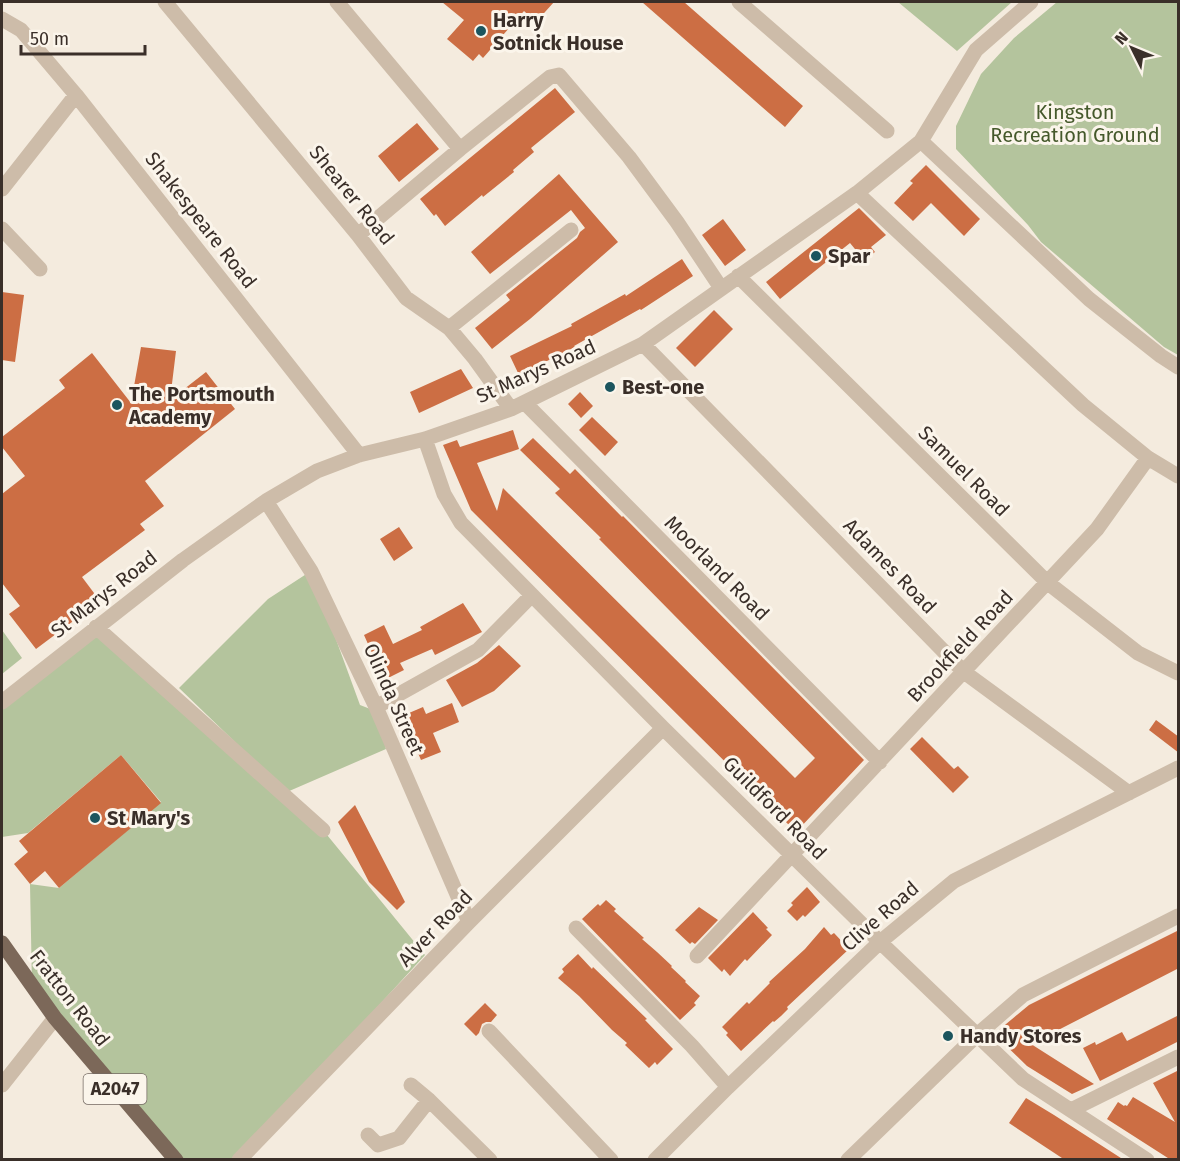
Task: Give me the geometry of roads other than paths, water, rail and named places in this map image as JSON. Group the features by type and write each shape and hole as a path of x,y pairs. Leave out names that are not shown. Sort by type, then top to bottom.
{"main road":[{"name":"Fratton Road","path":"2,943 55,1018 176,1160"}],"street":[{"name":"Shearer Road","path":"165,2 358,235 406,298 449,328 518,406"},
{"path":"337,2 460,149"},
{"path":"739,2 887,131"},
{"name":"St Marys Road","path":"2,702 183,560 266,501 316,471 359,455 426,440 518,406 643,344 857,193 921,141 975,50 1031,2"},
{"name":"Shakespeare Road","path":"2,19 21,30 76,95 359,455"},
{"path":"358,235 550,77 559,75 629,157 677,222 721,288"},
{"path":"2,189 76,95"},
{"path":"921,141 1089,299 1161,356 1179,367"},
{"path":"857,193 1083,405 1148,458 1179,476"},
{"path":"2,229 40,269"},
{"path":"449,328 571,230"},
{"name":"Samuel Road","path":"738,276 1048,583 1138,653 1179,673"},
{"name":"Adames Road","path":"643,344 964,672 1129,793"},
{"name":"Moorland Road","path":"518,406 880,762"},
{"name":"Guildford Road","path":"426,440 444,494 461,523 663,728 1023,1079 1147,1160"},
{"name":"Brookfield Road","path":"697,956 1097,529 1148,458"},
{"name":"Olinda Street","path":"266,501 310,571 376,707 469,922"},
{"path":"376,707 478,650 531,596"},
{"path":"96,627 323,830"},
{"name":"Alver Road","path":"239,1160 469,922 663,728"},
{"name":"Clive Road","path":"655,1160 880,942 954,881 1179,768"},
{"path":"848,1160 977,1035 1023,995 1179,916"},
{"path":"576,928 692,1046 728,1087"},
{"path":"2,1085 55,1018"},
{"path":"489,1031 611,1160"},
{"path":"1071,1110 1179,1057"},
{"path":"411,1085 490,1160"},
{"path":"368,1135 378,1145 399,1138 429,1100"}],"place":[{"name":"Harry Sotnick House","path":"481,31"},
{"name":"Spar","path":"816,256"},
{"name":"Best-one","path":"610,387"},
{"name":"The Portsmouth Academy","path":"117,405"},
{"name":"St Mary's","path":"95,818"},
{"name":"Handy Stores","path":"948,1036"}],"park label":[{"name":"Kingston Recreation Ground","path":"1075,124"}]}
